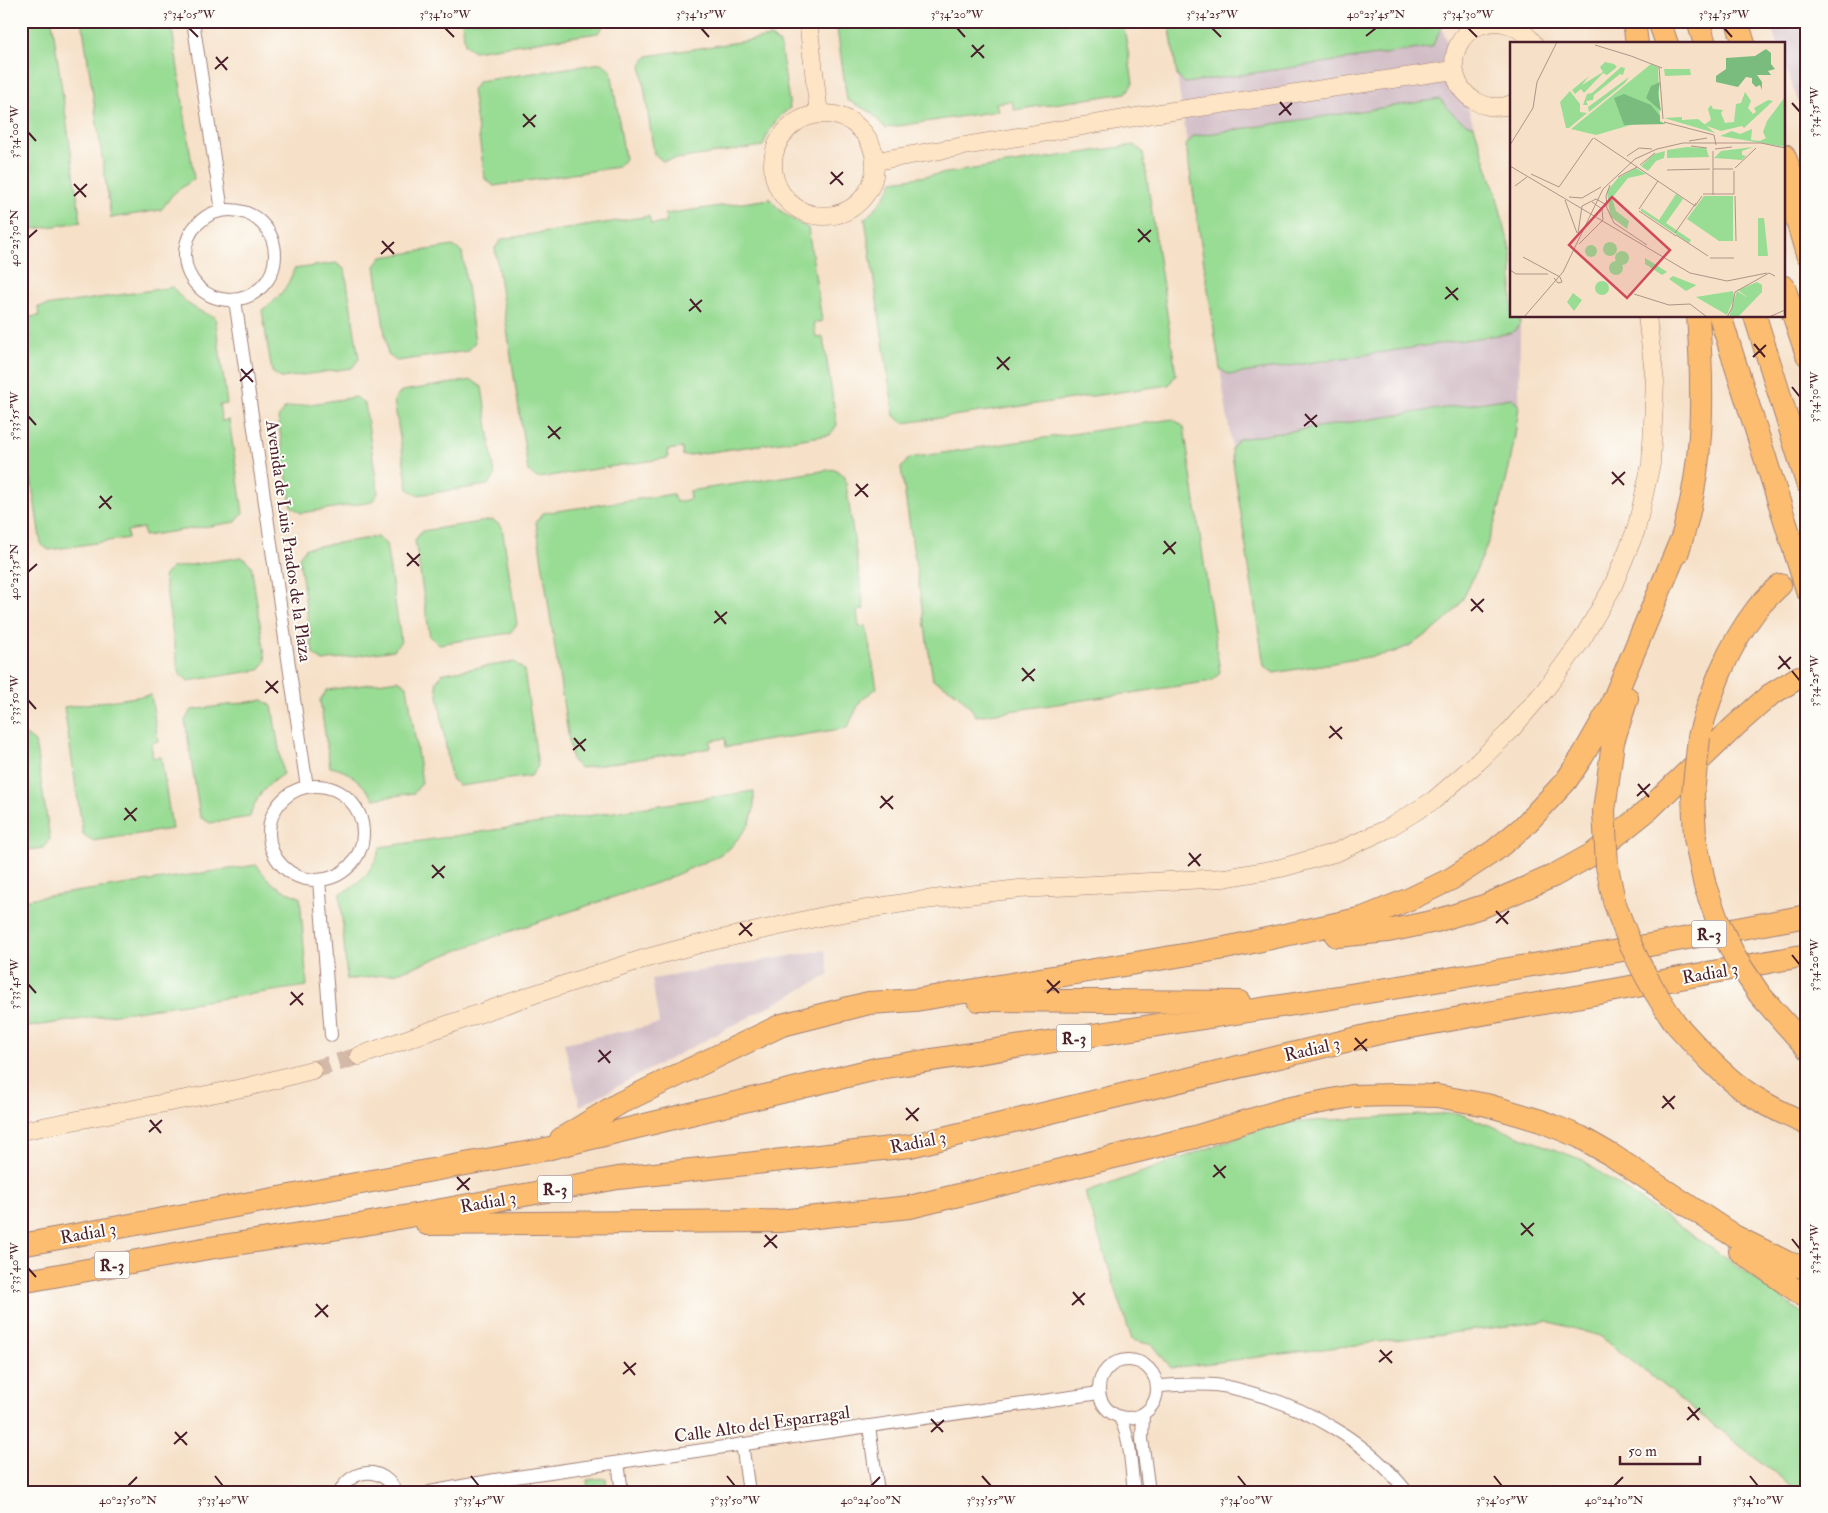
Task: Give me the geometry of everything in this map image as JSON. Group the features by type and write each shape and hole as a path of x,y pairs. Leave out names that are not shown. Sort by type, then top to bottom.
{"highway":[{"path":"1634,21 1637,42"},
{"path":"1659,21 1665,42"},
{"path":"1698,21 1704,42"},
{"path":"1737,21 1743,42"},
{"path":"1786,160 1805,208"},
{"path":"1786,184 1807,254"},
{"path":"1786,293 1807,355"},
{"path":"1698,318 1702,407 1698,465 1689,516 1613,742 1604,811 1607,866 1614,901 1639,966 1655,995 1676,1024 1714,1064 1746,1091 1785,1115 1807,1124"},
{"path":"1721,318 1807,590"},
{"path":"1756,318 1807,483"},
{"path":"916,1000 1225,948 1363,918 1451,879 1494,852 1522,828 1566,781 1610,708 1681,540"},
{"path":"1780,584 1757,610 1723,663 1708,701 1699,737 1693,794 1695,838 1705,886 1718,922 1736,959 1760,996 1807,1048"},
{"path":"1225,948 1388,931 1436,921 1484,906 1552,876 1593,854 1648,810 1763,701 1799,677"},
{"name":"Radial 3","path":"21,1245 542,1150 880,1068 1307,1002 1612,952 1807,916"},
{"name":"Radial 3","path":"21,1282 203,1249 365,1224 618,1178 910,1146 1383,1032 1807,955"},
{"path":"542,1150 620,1103 782,1025 869,1003 916,1000 1307,1002"},
{"path":"365,1224 779,1220 910,1207 1195,1137 1286,1109 1352,1096 1437,1096 1488,1105 1541,1121 1580,1137 1613,1156 1734,1236 1788,1263 1807,1268"},
{"path":"1613,1156 1661,1197 1807,1298"}],"street":[{"path":"193,21 222,211"},
{"path":"808,21 819,114"},
{"path":"1510,104 1495,107 1483,105 1472,100 1458,82 1454,70 1455,54 1467,33 1481,24 1500,22 1510,24 1520,28 1533,42"},
{"path":"876,161 1159,114 1454,70"},
{"path":"819,114 835,115 850,121 863,131 872,146 876,161 874,176 869,189 860,201 849,209 819,216 804,212 790,202 779,189 774,173 774,157 779,142 789,128 802,119 819,114"},
{"path":"235,210 248,214 260,221 269,231 274,244 275,259 271,274 263,287 250,296 235,300 220,300 206,294 195,284 188,271 185,256 186,244 191,232 199,222 210,215 222,211 235,210"},
{"name":"Avenida de Luis Prados de la Plaza","path":"235,300 307,787"},
{"path":"359,1056 643,958 824,916 916,901 1019,889 1224,878 1281,868 1337,852 1387,829 1434,800 1509,732 1545,690 1576,648 1612,588 1636,530 1651,464 1656,382 1647,318"},
{"path":"307,787 322,787 336,791 349,800 358,812 362,826 362,842 356,856 347,868 334,876 319,880 305,879 292,874 281,865 273,854 269,840 269,826 274,812 282,801 293,792 307,787"},
{"path":"319,880 331,1035"},
{"path":"21,1131 247,1087 312,1070"},
{"path":"1124,1360 1140,1362 1148,1368 1154,1376 1157,1386 1154,1402 1143,1415 1128,1419 1120,1418 1106,1409 1099,1393 1099,1383 1106,1370 1115,1363 1124,1360"},
{"path":"1157,1386 1186,1384 1222,1386 1268,1398 1314,1416 1365,1450 1397,1478 1407,1492"},
{"name":"Calle Alto del Esparragal","path":"430,1492 496,1486 618,1463 1099,1393"},
{"path":"1143,1415 1142,1439 1150,1492"},
{"path":"1120,1418 1127,1441 1134,1492"},
{"path":"869,1426 878,1492"},
{"path":"742,1444 749,1492"},
{"path":"618,1463 622,1492"},
{"path":"340,1492 350,1478 366,1472 386,1478 396,1492"}],"shaded area":[{"path":"1169,21 1440,21 1496,194 1510,248 1510,318 1519,318 1519,406 1515,440 1502,499 1484,554 1467,592 1458,606 1441,624 1409,647 1392,653 1274,673 1264,666"},
{"path":"1769,21 1807,21 1807,125 1786,68 1786,42 1776,42"},
{"path":"825,950 829,975 580,1106 564,1043 659,1024 652,979"}],"green space":[{"path":"21,21 52,21 81,222 21,231"},
{"path":"82,21 171,21 194,179 173,194 161,210 111,218"},
{"path":"462,21 604,21 605,24 598,33 474,51 465,45"},
{"path":"836,21 1123,21 1133,83 1126,93 1014,110 1012,101 996,103 998,111 885,128 871,112 847,100"},
{"path":"1169,21 1440,21 1442,26 1432,47 1185,83 1177,76"},
{"path":"771,37 780,44 790,108 773,125 763,146 663,161 654,154 641,65 648,56"},
{"path":"602,63 611,70 625,159 618,167 494,186 485,179 472,90 479,81"},
{"path":"1440,99 1455,115 1474,126 1496,194 1510,248 1510,318 1519,318 1520,324 1512,333 1229,375 1220,369 1186,145 1194,136"},
{"path":"1134,145 1143,152 1176,374 1169,385 904,423 894,416 865,219 881,202 893,181"},
{"path":"770,199 787,216 808,228 822,321 814,323 816,338 823,337 837,425 830,435 683,456 682,448 667,450 668,458 537,478 528,471 495,248 502,239 649,216 651,224 667,223 665,214"},
{"path":"453,246 462,252 475,342 468,351 397,361 388,355 375,266 382,257"},
{"path":"336,263 345,270 359,359 352,368 281,378 272,372 262,310 282,292 289,282 294,269"},
{"path":"173,287 191,306 215,317 227,404 219,405 222,421 229,420 243,513 236,522 144,536 143,528 127,531 128,538 49,550 41,544 21,414 21,310 24,318 39,316 38,307"},
{"path":"472,380 482,387 495,476 488,485 417,495 408,489 394,400 402,391"},
{"path":"356,397 365,404 378,493 372,502 301,513 291,506 278,418 285,408"},
{"path":"1512,398 1519,406 1513,449 1504,490 1492,531 1476,571 1464,597 1453,613 1429,634 1392,653 1274,673 1264,666 1231,449 1239,439"},
{"path":"1173,419 1184,427 1220,672 1212,681 976,716 958,694 933,680 901,468 909,458"},
{"path":"835,469 845,477 864,609 857,611 859,627 866,626 877,688 861,700 847,728 726,747 725,738 710,741 711,748 581,768 572,761 536,522 543,513 673,494 676,502 690,499 689,491"},
{"path":"493,520 502,527 517,624 510,633 439,644 430,637 415,540 422,531"},
{"path":"377,537 386,544 401,641 394,650 323,661 313,654 299,557 306,548"},
{"path":"242,557 251,565 266,661 259,670 188,681 179,674 164,577 171,568"},
{"path":"515,662 524,670 538,766 531,776 460,786 451,779 436,682 443,673"},
{"path":"398,680 407,686 422,783 414,793 374,799 350,774 330,767 320,700 327,690"},
{"path":"151,695 158,741 151,743 153,758 161,757 172,829 93,841 83,834 64,707"},
{"path":"263,700 272,706 283,774 262,792 250,817 210,823 200,817 185,720 192,710"},
{"path":"26,735 35,742 50,839 43,848 21,851 21,736"},
{"path":"754,791 754,809 749,825 730,848 716,857 662,881 502,934 397,973 347,980 340,894 365,875 374,863 381,847"},
{"path":"257,865 265,876 276,885 300,897 307,986 21,1028 21,900"},
{"path":"1457,1113 1580,1159 1736,1265 1807,1317 1807,1492 1799,1492 1600,1336 1547,1321 1171,1368 1153,1345 1132,1340 1085,1193 1278,1123"},
{"path":"606,1478 607,1492 569,1492 588,1489 587,1480"}],"tunnel":[{"path":"312,1070 359,1056"}]}
